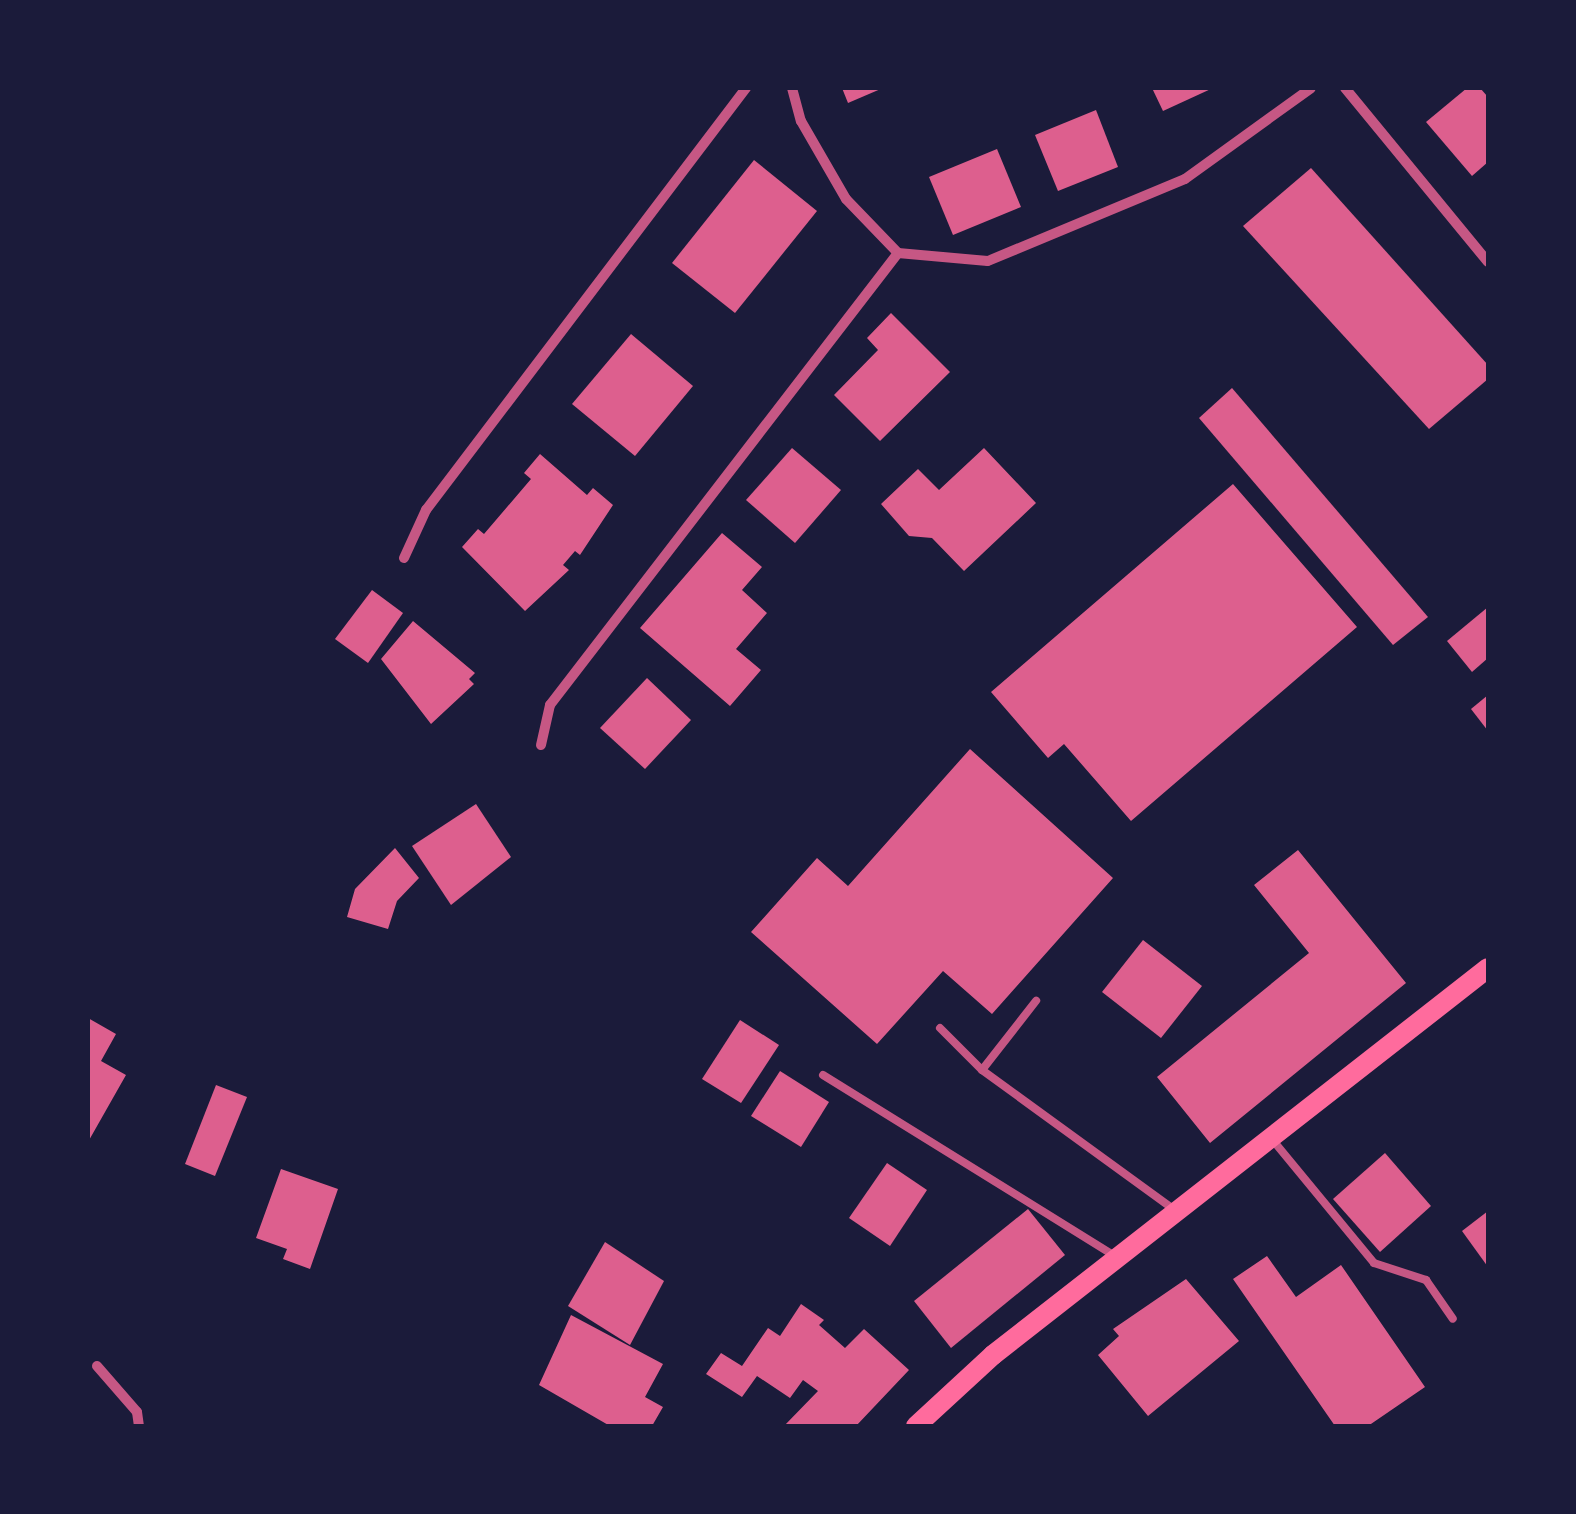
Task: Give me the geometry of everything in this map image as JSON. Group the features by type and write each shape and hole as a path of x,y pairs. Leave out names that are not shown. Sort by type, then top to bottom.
{"main road":[{"path":"916,1426 993,1355 1488,968"}],"street":[{"path":"404,558 426,510 746,88"},
{"path":"792,88 800,121 846,198 898,253 988,261 1185,180 1310,88"},
{"path":"1345,88 1488,262"},
{"path":"540,745 550,705 898,253"},
{"path":"97,1366 137,1412 139,1426"}],"lane":[{"path":"982,1070 1036,1001"},
{"path":"940,1028 982,1070 1176,1212"},
{"path":"823,1075 1117,1257"},
{"path":"1271,1138 1374,1263 1426,1280 1453,1319"}],"building":[{"path":"842,88 883,88 848,103"},
{"path":"1152,88 1213,88 1163,111"},
{"path":"1467,88 1480,88 1488,97 1488,162 1472,176 1426,122"},
{"path":"1096,110 1118,167 1058,191 1035,135"},
{"path":"997,149 1021,207 953,235 929,177"},
{"path":"754,160 817,211 735,313 672,263"},
{"path":"1311,168 1488,365 1488,379 1429,429 1243,226"},
{"path":"891,313 950,372 880,441 834,395 878,350 867,338"},
{"path":"631,334 693,386 635,456 572,404"},
{"path":"1232,388 1428,617 1393,645 1199,418"},
{"path":"792,448 841,490 795,543 746,500"},
{"path":"984,448 1036,503 964,571 932,538 909,536 881,504 918,469 939,490"},
{"path":"540,454 587,495 593,488 613,505 580,555 575,551 563,565 569,570 525,611 462,547 478,529 484,534 531,479 524,473"},
{"path":"1233,484 1357,627 1131,821 1064,744 1048,758 991,692"},
{"path":"722,533 762,567 742,590 767,613 736,649 761,670 730,706 640,628"},
{"path":"372,590 403,613 368,663 335,639"},
{"path":"1488,607 1488,658 1472,672 1447,641"},
{"path":"413,621 475,673 469,679 474,684 431,724 381,659"},
{"path":"647,678 691,720 645,769 600,728"},
{"path":"1488,695 1488,731 1471,709"},
{"path":"970,749 1113,878 992,1014 943,971 877,1044 751,932 817,858 848,886"},
{"path":"476,804 511,857 451,905 412,846"},
{"path":"395,848 419,878 397,901 388,929 347,917 355,889"},
{"path":"1298,850 1406,983 1210,1143 1157,1077 1309,953 1254,885"},
{"path":"1143,940 1202,986 1161,1038 1102,992"},
{"path":"88,1018 116,1034 101,1061 126,1075 88,1142"},
{"path":"740,1020 779,1045 741,1103 702,1079"},
{"path":"780,1071 829,1102 801,1147 751,1116"},
{"path":"216,1085 247,1097 215,1176 185,1164"},
{"path":"1385,1153 1431,1206 1380,1252 1333,1199"},
{"path":"887,1163 927,1190 890,1246 849,1218"},
{"path":"281,1169 338,1189 310,1269 283,1259 287,1249 256,1238"},
{"path":"1028,1209 1065,1255 951,1348 914,1301"},
{"path":"1488,1211 1488,1267 1462,1231"},
{"path":"605,1242 664,1281 630,1345 568,1306"},
{"path":"1267,1256 1296,1297 1341,1265 1425,1387 1368,1426 1335,1426 1233,1279"},
{"path":"1186,1279 1239,1341 1148,1416 1098,1355 1119,1336 1113,1329"},
{"path":"801,1304 824,1320 819,1325 845,1348 864,1329 909,1370 856,1426 784,1426 818,1391 803,1380 790,1398 757,1376 742,1397 706,1374 721,1353 742,1366 768,1328 780,1336"},
{"path":"571,1315 663,1364 645,1397 663,1407 652,1426 610,1426 539,1385"}]}
